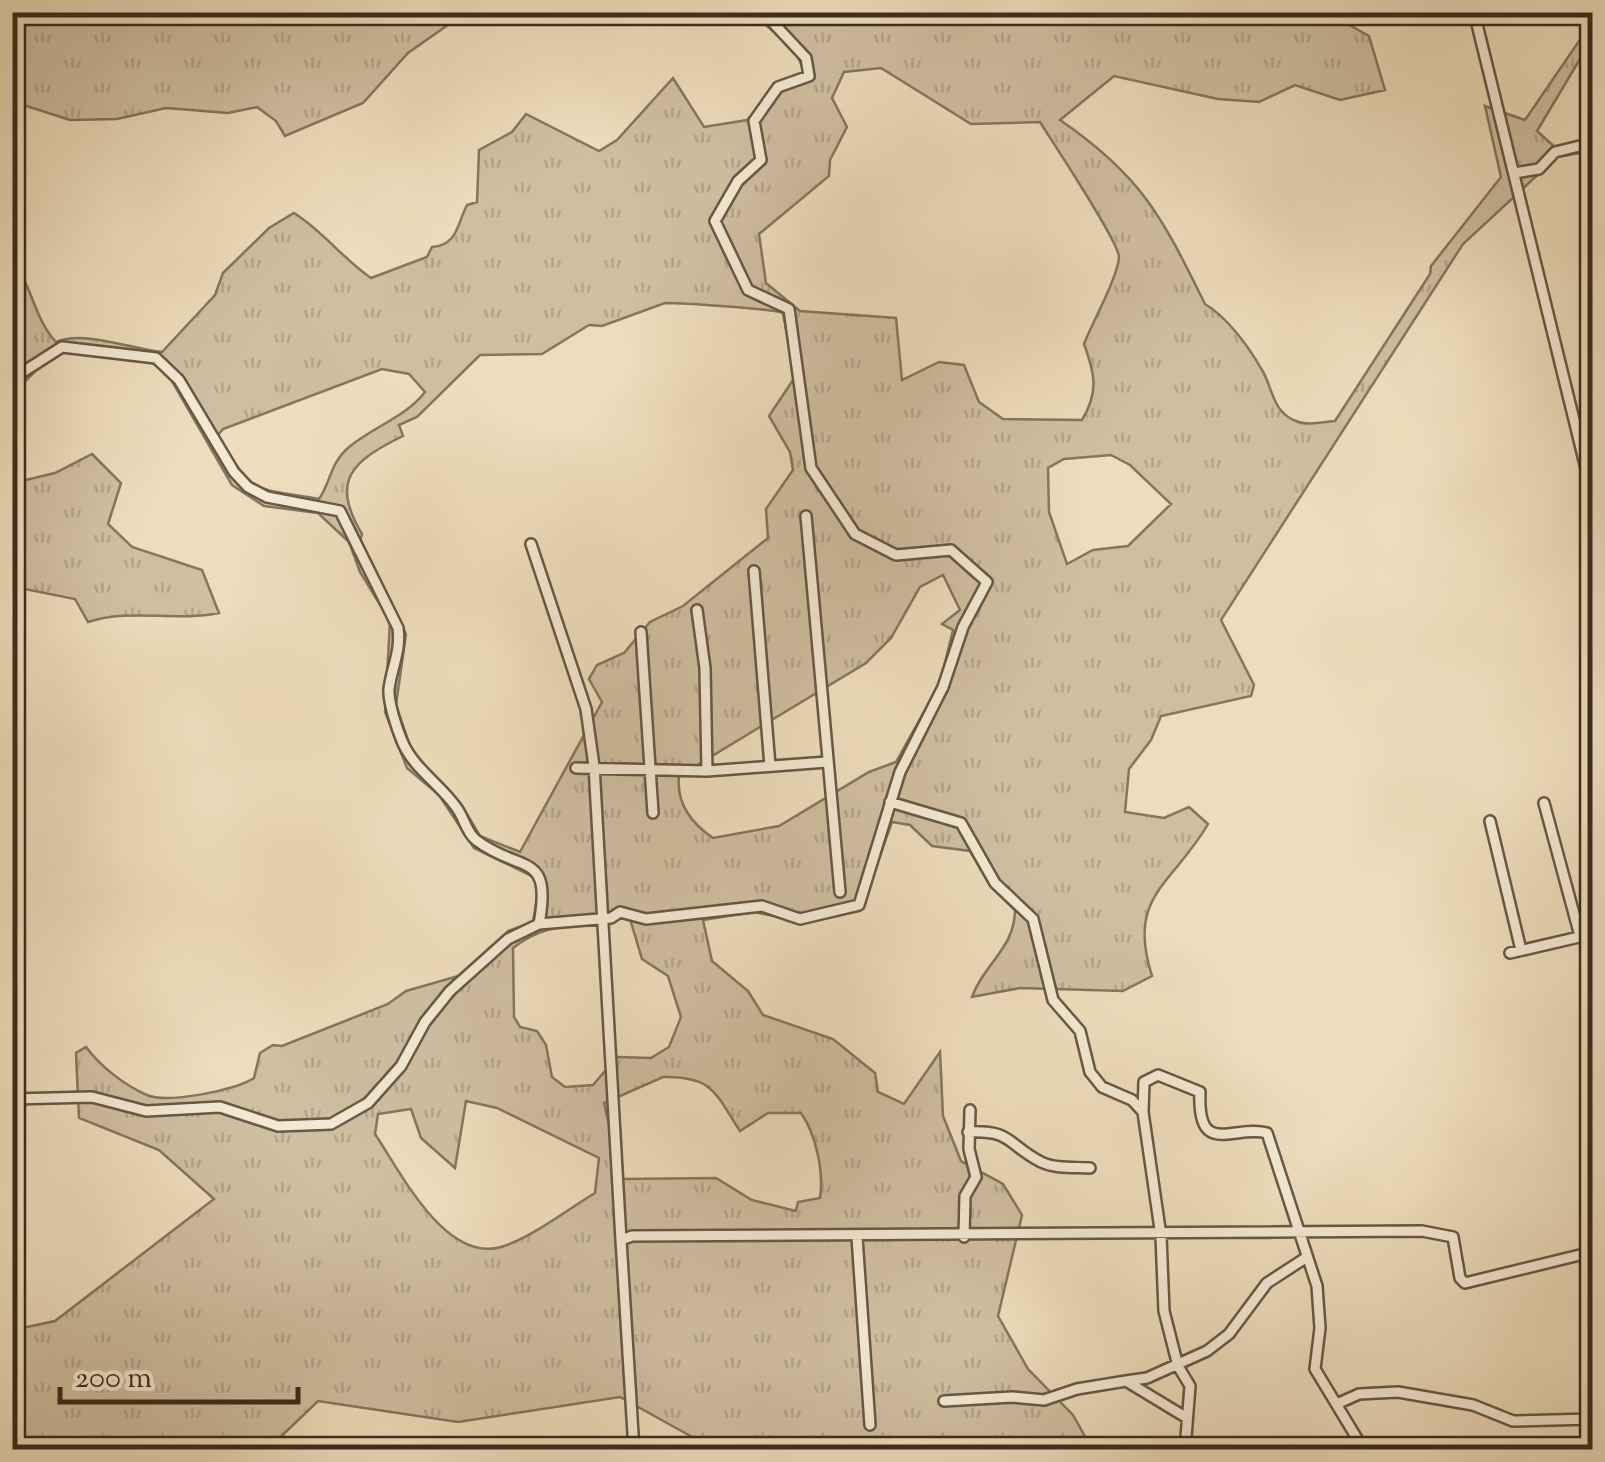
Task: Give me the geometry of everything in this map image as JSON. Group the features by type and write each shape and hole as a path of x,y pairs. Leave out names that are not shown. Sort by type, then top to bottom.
{"street":[{"path":"12,1099 92,1097 146,1111 220,1108 278,1126 331,1124 368,1103 401,1066 425,1022 450,991 508,938 539,924 603,918 620,912 646,919 762,906 800,919 859,905 900,772 944,687 963,627 987,582 951,550 896,555 856,534 811,468 789,310 748,290 715,221 738,182 762,160 754,121 778,87 809,76 806,58 763,12"},
{"path":"1474,12 1592,493"},
{"path":"1514,173 1539,169 1555,152 1592,142"},
{"path":"12,379 62,347 156,358 178,380 234,472 248,488 267,497 340,511 398,628 400,649 389,690 402,741 413,760 457,808 472,837 530,865 537,873 545,892 539,924"},
{"path":"806,516 840,892"},
{"path":"531,544 586,708 594,766 634,1450"},
{"path":"754,571 770,766"},
{"path":"696,610 704,668 707,770"},
{"path":"641,632 653,813"},
{"path":"576,768 707,770 826,762"},
{"path":"890,802 961,823 994,883 1032,919 1053,1000 1080,1030 1090,1072 1102,1087 1132,1100 1143,1112"},
{"path":"1544,803 1580,936"},
{"path":"1490,821 1521,950"},
{"path":"1510,954 1592,934"},
{"path":"1185,1450 1190,1386 1178,1366 1164,1312 1162,1236 1143,1112 1144,1082 1158,1075 1200,1092 1202,1115 1214,1134 1224,1138 1250,1129 1267,1133 1317,1286 1320,1328 1314,1369 1364,1450"},
{"path":"964,1236 965,1196 976,1177 968,1132 970,1110"},
{"path":"968,1132 998,1130 1052,1166 1090,1168"},
{"path":"621,1240 632,1236 1448,1234 1456,1242 1458,1271 1465,1284 1592,1252"},
{"path":"857,1237 870,1425"},
{"path":"944,1400 1012,1396 1044,1400 1178,1366 1229,1334 1268,1283 1308,1257"},
{"path":"1126,1382 1187,1418"},
{"path":"1338,1404 1359,1394 1398,1392 1473,1405 1513,1421 1592,1419"}],"green space":[{"path":"12,13 465,13 408,53 363,103 285,136 276,121 257,107 228,113 166,108 117,119 70,120 14,102"},
{"path":"753,13 1328,13 1369,36 1385,90 1340,100 1295,85 1259,102 1218,99 1114,76 1060,120 1131,180 1162,222 1205,304 1251,352 1282,412 1310,423 1335,421 1430,274 1431,266 1501,177 1485,106 1525,120 1592,22 1592,39 1537,131 1557,149 1592,139 1592,151 1557,157 1463,244 1221,620 1254,685 1251,696 1161,716 1151,740 1129,769 1125,812 1164,818 1189,807 1208,824 1149,908 1145,927 1152,976 1123,991 1020,988 972,997 1010,935 1015,910 991,887 970,851 932,846 910,825 892,822 860,911 808,922 753,912 703,920 712,961 748,991 763,1015 833,1039 875,1073 878,1092 904,1104 940,1052 943,1116 961,1161 1003,1184 1022,1215 998,1316 1028,1369 1073,1415 1092,1449 714,1449 620,1397 458,1422 318,1401 268,1449 13,1449 13,1330 55,1321 214,1199 159,1150 79,1118 76,1053 86,1047 121,1080 157,1097 185,1097 245,1083 254,1078 260,1053 273,1045 282,1046 388,1004 406,991 469,973 508,931 533,922 538,892 534,877 474,848 439,795 407,768 385,712 390,621 360,572 349,542 318,513 264,506 232,485 165,369 156,365 98,352 71,351 41,366 13,395 12,261 56,342 94,339 162,352 215,295 223,273 269,228 294,213 371,278 427,257 432,247 452,238 467,205 477,202 479,150 512,132 526,114 599,151 617,140 673,78 704,127 747,120 782,81 804,72 790,48","holes":["881,68 971,124 1040,122 1097,213 1119,257 1110,288 1084,344 1094,383 1082,420 1003,419 979,402 964,365 939,362 902,380 896,318 800,311 766,283 759,234 829,176 830,160 847,127 832,98 844,72","665,303 783,313 795,377 769,416 790,452 793,470 766,509 768,538 683,606 650,622 624,653 597,665 589,679 602,702 520,852 480,836 461,804 414,758 396,705 406,634 360,541 362,534 352,515 347,486 359,464 403,436 399,425 417,417 480,355 542,354 589,325 602,326","382,369 409,374 425,392 409,408 343,453 319,499 257,486 239,469 218,435 223,429","1111,455 1130,465 1171,504 1128,546 1093,550 1067,564 1049,512 1048,468 1064,459","943,575 960,610 942,624 953,630 940,683 896,762 869,772 779,826 713,838 698,826 683,804 679,776 866,663 891,638 920,587","623,916 630,919 642,959 668,976 681,1017 669,1047 651,1058 617,1057 593,1085 565,1087 552,1077 546,1045 537,1031 520,1027 514,1017 513,948 556,928","663,1077 680,1077 711,1089 740,1131 768,1113 801,1113 815,1142 821,1188 820,1198 798,1202 796,1211 752,1200 716,1178 622,1179 604,1103","466,1101 497,1108 599,1158 595,1193 507,1245 485,1249 465,1243 446,1231 413,1193 375,1134 378,1114 411,1109 421,1138 455,1168"]},
{"path":"92,454 121,483 108,524 132,547 202,570 219,613 120,616 88,622 75,599 20,588 13,592 13,483 55,473"}]}
